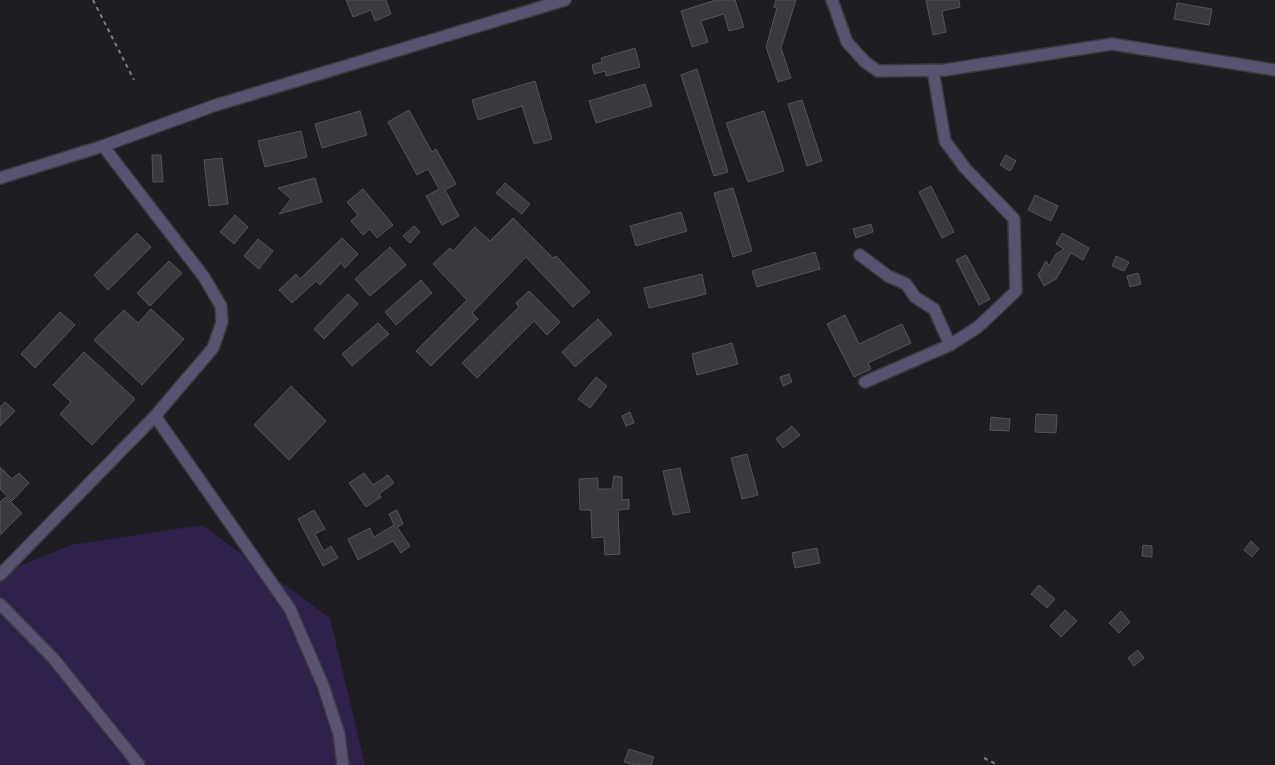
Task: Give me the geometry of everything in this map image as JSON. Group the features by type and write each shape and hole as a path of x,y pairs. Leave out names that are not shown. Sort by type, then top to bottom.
{"street":[{"path":"0,178 103,146 233,100 566,0"},
{"path":"832,0 847,42 865,62 878,71 933,70 1112,44 1275,70"},
{"path":"864,382 950,345 978,327 1016,291 1014,219 965,168 944,141 933,70"},
{"path":"0,575 155,416 214,348 222,322 220,306 204,277 103,146"},
{"path":"860,255 888,276 906,284 915,297 934,309 950,345"},
{"path":"155,416 290,609 324,685 339,734 343,765"},
{"path":"0,604 53,658 139,765"}],"path":[{"path":"93,0 134,80"},
{"path":"984,758 998,765"}],"shaded area":[{"path":"202,525 330,618 365,765 0,765 0,574 71,545"}],"building":[{"path":"346,0 386,0 391,14 375,21 371,10 353,17"},
{"path":"716,0 735,0 744,27 729,31 724,14 701,21 708,42 692,47 681,11"},
{"path":"776,0 796,0 781,48 791,78 778,82 766,47 777,8 774,7"},
{"path":"926,0 959,0 960,7 942,11 946,32 933,35"},
{"path":"1177,3 1212,9 1209,25 1174,19"},
{"path":"635,48 640,67 606,76 605,71 594,74 592,65 602,62 601,58"},
{"path":"697,69 728,172 714,176 681,75"},
{"path":"535,81 552,139 534,144 522,106 478,120 472,100"},
{"path":"645,84 652,106 596,123 589,101"},
{"path":"802,100 822,161 807,166 788,104"},
{"path":"409,110 432,152 436,149 456,184 445,190 459,216 442,225 426,196 439,189 428,169 417,175 388,122"},
{"path":"360,111 367,135 322,148 315,124"},
{"path":"764,111 784,171 748,182 726,123"},
{"path":"301,131 307,157 265,167 258,141"},
{"path":"152,155 161,155 163,182 153,182"},
{"path":"1006,155 1016,161 1010,171 1000,165"},
{"path":"222,158 228,204 209,206 204,160"},
{"path":"315,178 322,202 279,214 291,199 278,188"},
{"path":"505,183 530,204 522,214 496,193"},
{"path":"931,186 954,232 942,238 919,192"},
{"path":"733,188 752,251 733,257 714,193"},
{"path":"363,189 393,225 377,238 370,229 363,235 351,221 358,215 347,202"},
{"path":"1035,195 1058,206 1051,221 1028,210"},
{"path":"681,212 687,231 636,246 630,226"},
{"path":"235,215 248,227 234,244 220,232"},
{"path":"513,218 553,258 556,256 590,292 573,307 526,257 472,313 478,319 431,366 416,351 467,300 433,264 450,248 453,251 475,227 490,241"},
{"path":"871,224 873,232 856,238 853,229"},
{"path":"414,226 420,232 410,243 403,236"},
{"path":"137,233 151,247 108,290 94,275"},
{"path":"1062,233 1089,248 1083,260 1071,253 1056,279 1044,286 1038,275 1046,261 1049,266 1056,254 1064,249 1056,244"},
{"path":"342,238 358,254 345,268 341,263 320,285 316,281 292,303 279,290 296,274 300,279"},
{"path":"258,239 273,251 259,269 244,256"},
{"path":"390,247 406,265 370,296 355,279"},
{"path":"815,252 820,269 757,287 752,271"},
{"path":"966,255 990,299 979,305 956,260"},
{"path":"1116,256 1129,262 1124,271 1112,266"},
{"path":"169,261 182,273 150,306 137,293"},
{"path":"1138,273 1141,284 1130,287 1127,276"},
{"path":"702,274 706,294 649,308 644,288"},
{"path":"421,280 432,293 396,325 385,312"},
{"path":"529,291 560,322 547,335 534,321 477,378 462,363 519,307 516,303"},
{"path":"348,294 358,304 324,339 314,329"},
{"path":"151,309 184,339 142,385 94,340 124,310 138,323"},
{"path":"60,312 75,325 35,368 21,354"},
{"path":"845,315 859,344 902,324 911,343 868,363 871,369 854,377 827,324"},
{"path":"598,319 612,334 575,367 562,352"},
{"path":"378,323 389,334 352,366 342,354"},
{"path":"732,343 738,364 697,375 692,354"},
{"path":"84,352 135,399 92,445 60,414 71,402 53,385"},
{"path":"789,374 792,382 783,386 780,377"},
{"path":"596,377 607,386 590,408 578,399"},
{"path":"291,386 326,421 289,460 254,425"},
{"path":"5,402 15,411 0,426 0,407"},
{"path":"630,412 634,423 626,426 622,416"},
{"path":"1036,414 1057,415 1056,433 1035,432"},
{"path":"991,417 1010,419 1009,431 990,430"},
{"path":"792,426 800,435 783,448 776,439"},
{"path":"747,454 758,495 742,499 731,458"},
{"path":"0,467 12,479 19,473 29,483 12,501 0,489"},
{"path":"680,468 690,512 673,515 663,471"},
{"path":"364,473 373,485 388,475 394,483 379,494 381,497 366,507 349,483"},
{"path":"614,476 622,477 622,500 629,499 629,509 618,510 620,554 605,555 604,537 592,538 591,510 580,510 579,479 598,478 598,489 612,489"},
{"path":"6,497 22,513 0,535 0,502"},
{"path":"314,510 325,529 315,534 324,551 331,546 338,558 323,566 298,519"},
{"path":"397,510 403,524 397,527 410,546 401,553 393,541 358,560 348,539 370,528 374,537 394,525 389,514"},
{"path":"1251,541 1259,549 1252,557 1244,550"},
{"path":"1143,545 1152,546 1152,557 1142,556"},
{"path":"817,548 820,563 795,568 792,553"},
{"path":"1039,585 1055,599 1047,608 1031,594"},
{"path":"1065,610 1077,621 1061,637 1050,626"},
{"path":"1121,611 1130,622 1119,633 1109,623"},
{"path":"1138,650 1144,658 1134,666 1128,658"},
{"path":"629,749 654,757 651,765 635,765 624,762"}]}
